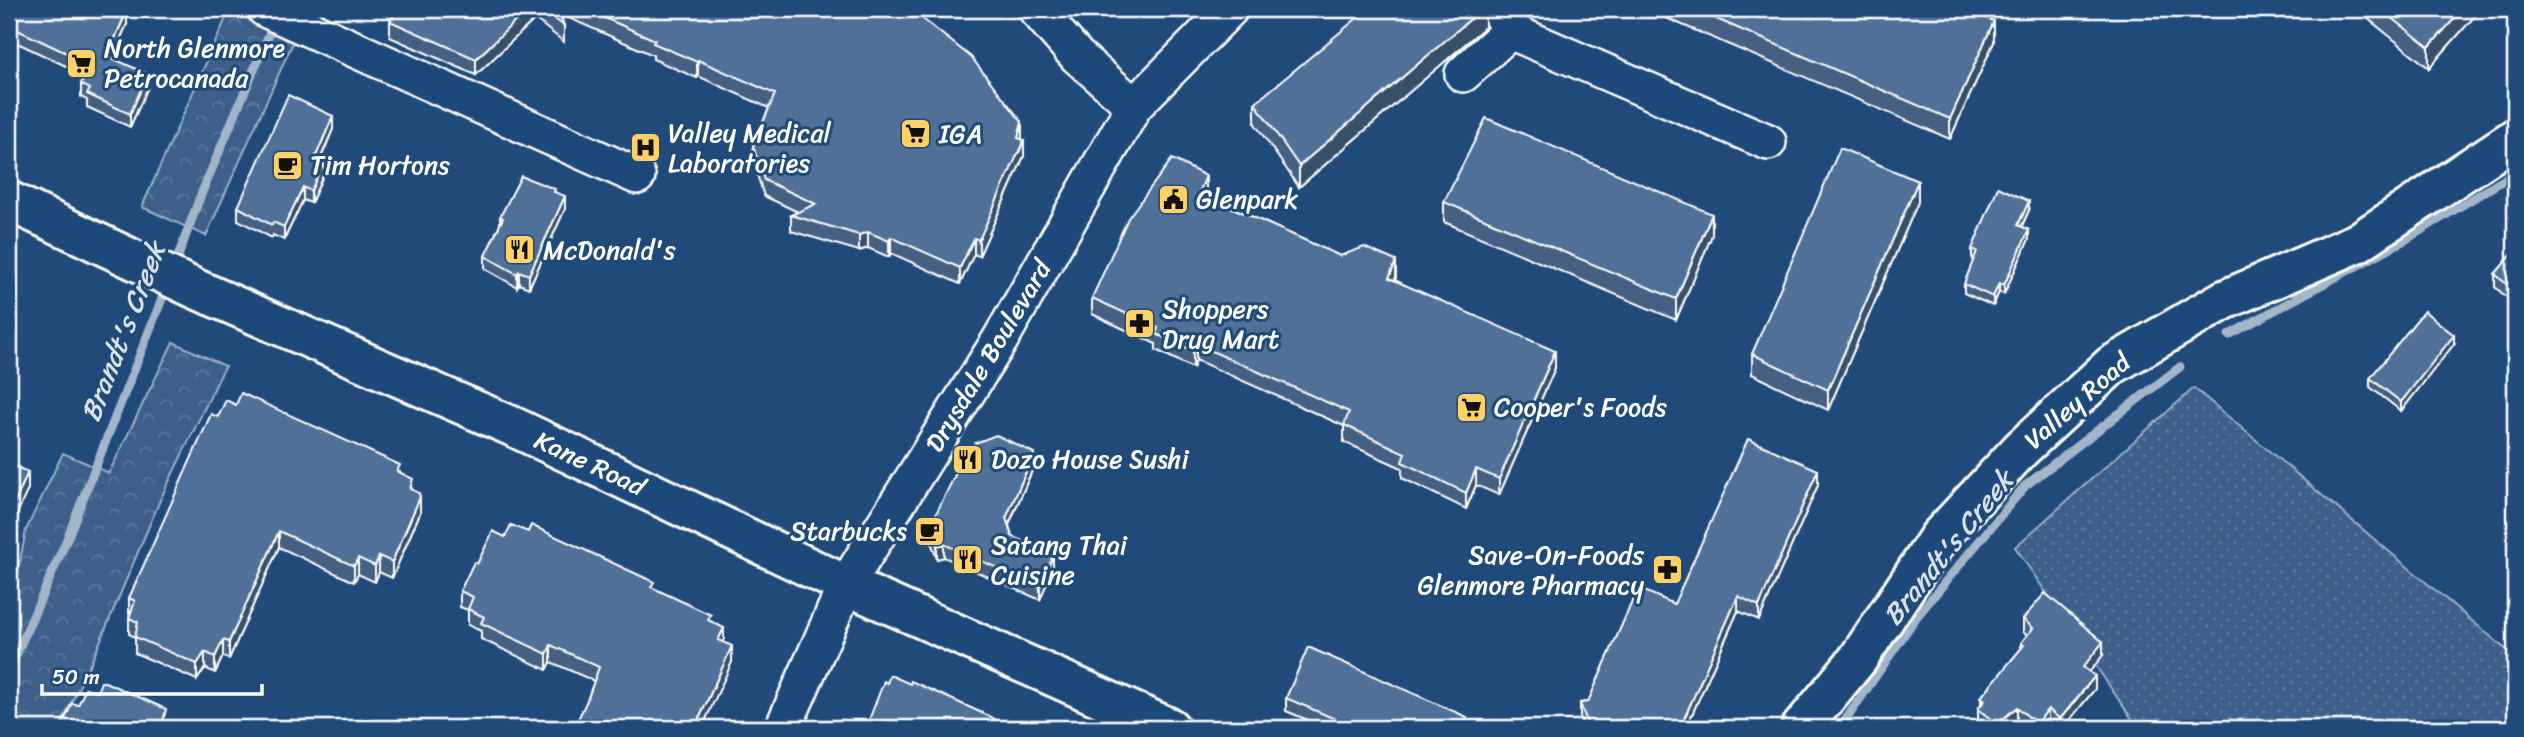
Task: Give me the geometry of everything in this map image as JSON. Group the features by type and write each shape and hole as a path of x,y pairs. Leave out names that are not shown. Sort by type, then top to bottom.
{"street":[{"path":"265,9 637,176"},
{"path":"1036,9 1077,55 1134,106"},
{"name":"Drysdale Boulevard","path":"783,728 846,585 1000,340 1134,106 1230,9"},
{"path":"1463,74 1504,20 1768,142"},
{"name":"Valley Road","path":"1801,728 1858,659 1939,537 2021,449 2112,365 2224,300 2357,243 2515,138"},
{"name":"Kane Road","path":"9,201 196,289 514,427 846,585 1170,728"}],"green space":[{"path":"230,9 308,9 206,236 142,207"},
{"path":"173,342 225,366 160,500 94,656 59,728 9,728 9,607 26,530 63,453 109,473"},
{"path":"2194,388 2515,657 2515,728 2138,728 2015,547"}],"building":[{"path":"9,9 64,9 83,18 87,9 127,11 107,56 148,74 130,114 87,94 90,89 81,84 90,64 9,26"},
{"path":"397,9 528,9 476,59 390,21"},
{"path":"542,9 558,9 564,26"},
{"path":"584,9 903,9 919,16 971,57 1022,122 1018,138 1024,140 979,240 974,238 960,268 891,237 889,241 868,232 859,235 791,215 816,204 764,180 753,146 775,94 653,43 655,40"},
{"path":"1368,9 1482,9 1299,166 1255,103"},
{"path":"1693,9 1963,9 1994,21 1950,119"},
{"path":"2381,9 2463,9 2429,47"},
{"path":"288,95 333,116 316,156 324,160 311,191 303,187 284,227 273,222 272,225 238,207"},
{"path":"1486,118 1712,214 1676,299 1444,202"},
{"path":"1840,148 1918,181 1828,390 1752,354"},
{"path":"1172,159 1206,176 1199,193 1340,256 1364,247 1396,261 1389,278 1555,351 1499,479 1476,469 1466,493 1402,462 1405,453 1344,425 1349,412 1196,344 1193,351 1156,334 1158,328 1092,298 1128,218"},
{"name":"McDonald's","path":"521,176 555,189 554,192 565,196 529,275 519,271 517,274 485,256 503,218 500,217"},
{"path":"1998,187 2029,201 2018,225 2029,230 2004,285 1999,283 1993,297 1964,284 1977,251 1972,249"},
{"path":"2515,251 2515,292 2495,274"},
{"path":"2424,311 2454,335 2401,402 2370,378"},
{"path":"241,393 400,465 397,471 413,479 410,489 419,493 420,497 392,562 379,556 375,566 358,558 354,566 279,531 229,642 223,640 215,657 205,652 197,664 135,637 138,622 129,618 135,601 129,598 211,414 218,417 226,400 236,405"},
{"path":"996,435 1034,453 1006,518 1012,536 1053,555 1040,587 944,544 937,546 930,526 958,469 963,472 975,443"},
{"path":"1748,439 1818,470 1759,606 1738,596 1680,728 1589,728 1580,703 1588,702 1638,588 1674,604"},
{"path":"9,464 28,472 9,516"},
{"path":"511,525 528,532 531,525 654,582 651,587 711,615 708,620 724,628 718,640 732,646 695,728 574,728 599,667 551,645 547,654 481,623 484,617 468,609 473,597 460,591 493,531 505,537"},
{"path":"2045,593 2103,642 2083,667 2095,676 2060,719 2048,709 2037,724 2017,707 1997,724 1978,709 1985,700 1981,697 2024,645 2021,643 2033,628 2023,619"},
{"path":"1308,647 1467,717 1462,728 1356,728 1286,698"},
{"path":"890,675 910,684 911,681 991,717 1009,728 866,728 884,681 887,683"},
{"path":"101,682 166,709 163,722 174,727 61,728 72,703 78,705 86,688 97,692"}],"waterway":[{"name":"Brandt's Creek","path":"173,270 200,197 275,20"},
{"name":"Brandt's Creek","path":"2229,335 2410,237 2515,173"},
{"name":"Brandt's Creek","path":"9,671 67,539 167,286"},
{"name":"Brandt's Creek","path":"1840,728 1917,616 2025,486 2180,367"}],"place":[{"name":"North Glenmore Petrocanada","path":"81,63"},
{"name":"IGA","path":"916,134"},
{"name":"Valley Medical Laboratories","path":"645,148"},
{"name":"Tim Hortons","path":"287,165"},
{"name":"Glenpark","path":"1173,199"},
{"name":"McDonald's","path":"520,250"},
{"name":"Shoppers Drug Mart","path":"1139,324"},
{"name":"Cooper's Foods","path":"1471,407"},
{"name":"Dozo House Sushi","path":"968,459"},
{"name":"Starbucks","path":"930,531"},
{"name":"Satang Thai Cuisine","path":"968,560"},
{"name":"Save-On-Foods Glenmore Pharmacy","path":"1667,570"}]}
